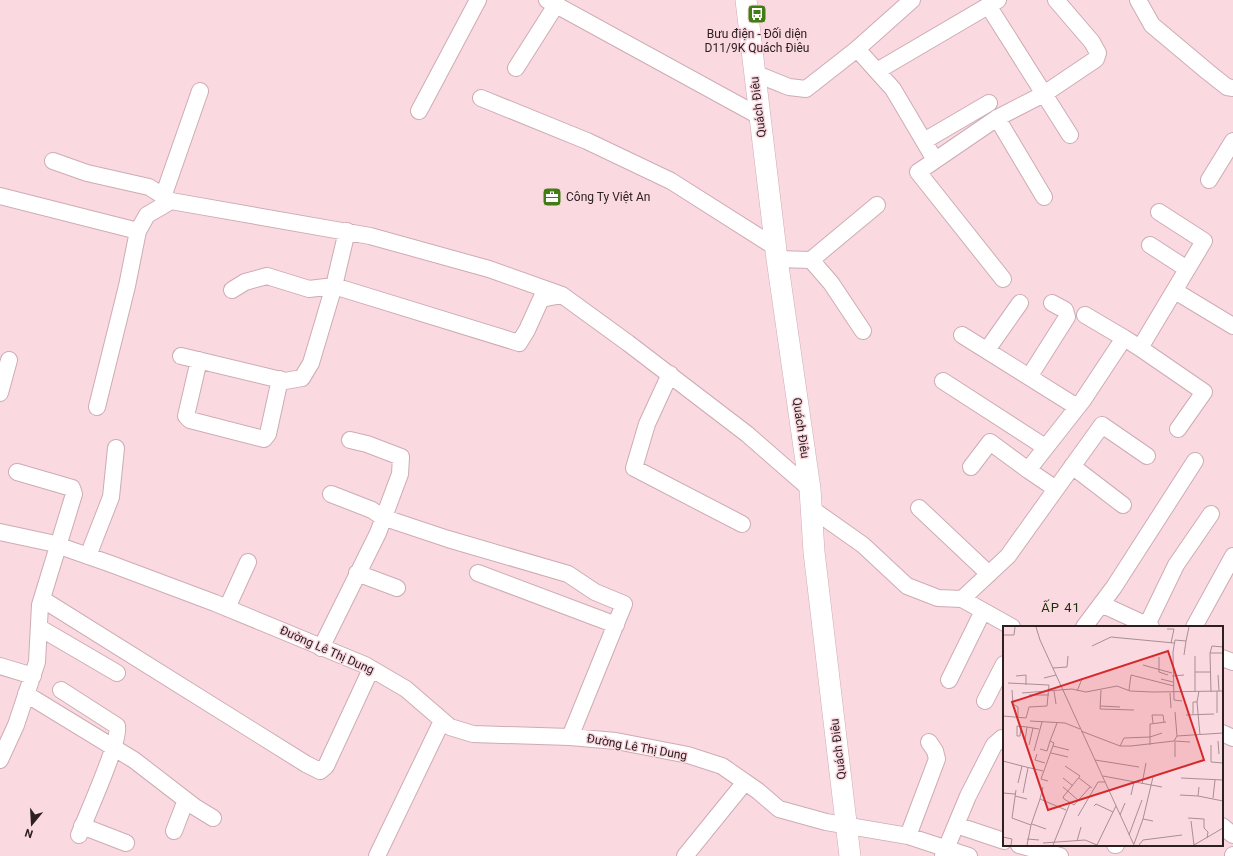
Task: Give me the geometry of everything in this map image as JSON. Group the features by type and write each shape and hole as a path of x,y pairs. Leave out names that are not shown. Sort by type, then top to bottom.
{"main road":[{"name":"Quách Điêu","path":"746,0 776,253 811,499 814,552 850,856"}],"street":[{"path":"419,111 478,0"},
{"path":"754,73 789,87 806,89 856,49 912,0"},
{"path":"1003,279 918,172 997,118 1044,94 1096,59 1098,53 1092,42 1056,0"},
{"path":"1138,0 1152,25 1227,87 1233,88"},
{"path":"516,68 552,2 759,116"},
{"path":"877,71 993,3 1044,94 1070,135"},
{"path":"856,49 893,89 935,160"},
{"path":"97,407 127,286 138,231 147,215 167,199 200,91"},
{"path":"481,98 587,141 670,181 776,253 811,260 831,284 863,331"},
{"path":"924,141 989,103"},
{"path":"997,118 1044,197"},
{"path":"1209,180 1233,141"},
{"path":"53,161 87,173 149,187 167,199 370,236 489,268 562,295 670,374 747,434 811,499 907,586 938,598 962,599 1010,626"},
{"path":"0,196 138,231"},
{"path":"811,260 877,205"},
{"path":"1140,348 1204,241 1159,212"},
{"path":"181,356 285,380 302,378 311,363 334,286 347,232"},
{"path":"1150,245 1188,269"},
{"path":"232,290 245,282 266,276 309,289 334,286 519,343 527,330 541,299 562,295"},
{"path":"1175,291 1233,326"},
{"path":"987,350 1020,303"},
{"path":"1029,377 1067,317 1065,310 1052,303"},
{"path":"1085,315 1140,348 1204,392 1178,429"},
{"path":"962,335 1077,407"},
{"path":"1028,470 1077,407 1124,338"},
{"path":"0,393 10,360"},
{"path":"199,360 186,416 190,420 264,439 268,434 280,379"},
{"path":"670,374 647,424 634,468 742,524"},
{"path":"943,381 1045,447"},
{"path":"962,599 1008,556 1102,425 1147,456"},
{"path":"321,648 378,533 382,517 400,474 401,457 367,444 350,440"},
{"path":"971,467 990,442 1056,489"},
{"path":"88,556 111,497 116,448"},
{"path":"1085,626 1102,604 1195,461"},
{"path":"1072,466 1123,505"},
{"path":"0,760 16,725 37,662 40,628 40,605 59,546 74,490 72,488 17,472"},
{"path":"331,494 372,510 382,517 448,539 568,574 595,592 624,604 570,737"},
{"path":"919,508 990,574"},
{"path":"1102,604 1149,626 1176,565 1211,514"},
{"name":"Đường Lê Thị Dung","path":"0,532 59,546 88,556 227,608 371,669 406,689 450,728 473,734 570,737 622,742 688,755 722,766 779,809 826,822 908,836 944,853 969,856"},
{"path":"1195,626 1233,556"},
{"path":"227,608 248,562"},
{"path":"357,573 397,588"},
{"path":"478,573 616,625"},
{"path":"42,599 306,764 320,770 326,766 371,669"},
{"path":"948,680 983,611"},
{"path":"40,628 117,673"},
{"path":"0,666 33,676"},
{"path":"985,701 1003,666"},
{"path":"61,690 117,726 118,729 113,747 81,831 126,843"},
{"path":"26,694 134,760 186,800 213,818"},
{"path":"377,856 442,721"},
{"path":"944,853 994,745 1003,738"},
{"path":"908,836 937,759 935,751 929,742"},
{"path":"686,856 745,782"},
{"path":"174,831 186,800"},
{"path":"956,825 1003,841"},
{"path":"1223,827 1233,835"},
{"path":"1023,846 1060,856"}],"place":[{"name":"Bưu điện - Đối diện D11/9K Quách Điêu","path":"757,14"},
{"name":"Công Ty Việt An","path":"552,197"}],"district":[{"name":"ẤP 41","path":"1061,607"}]}
